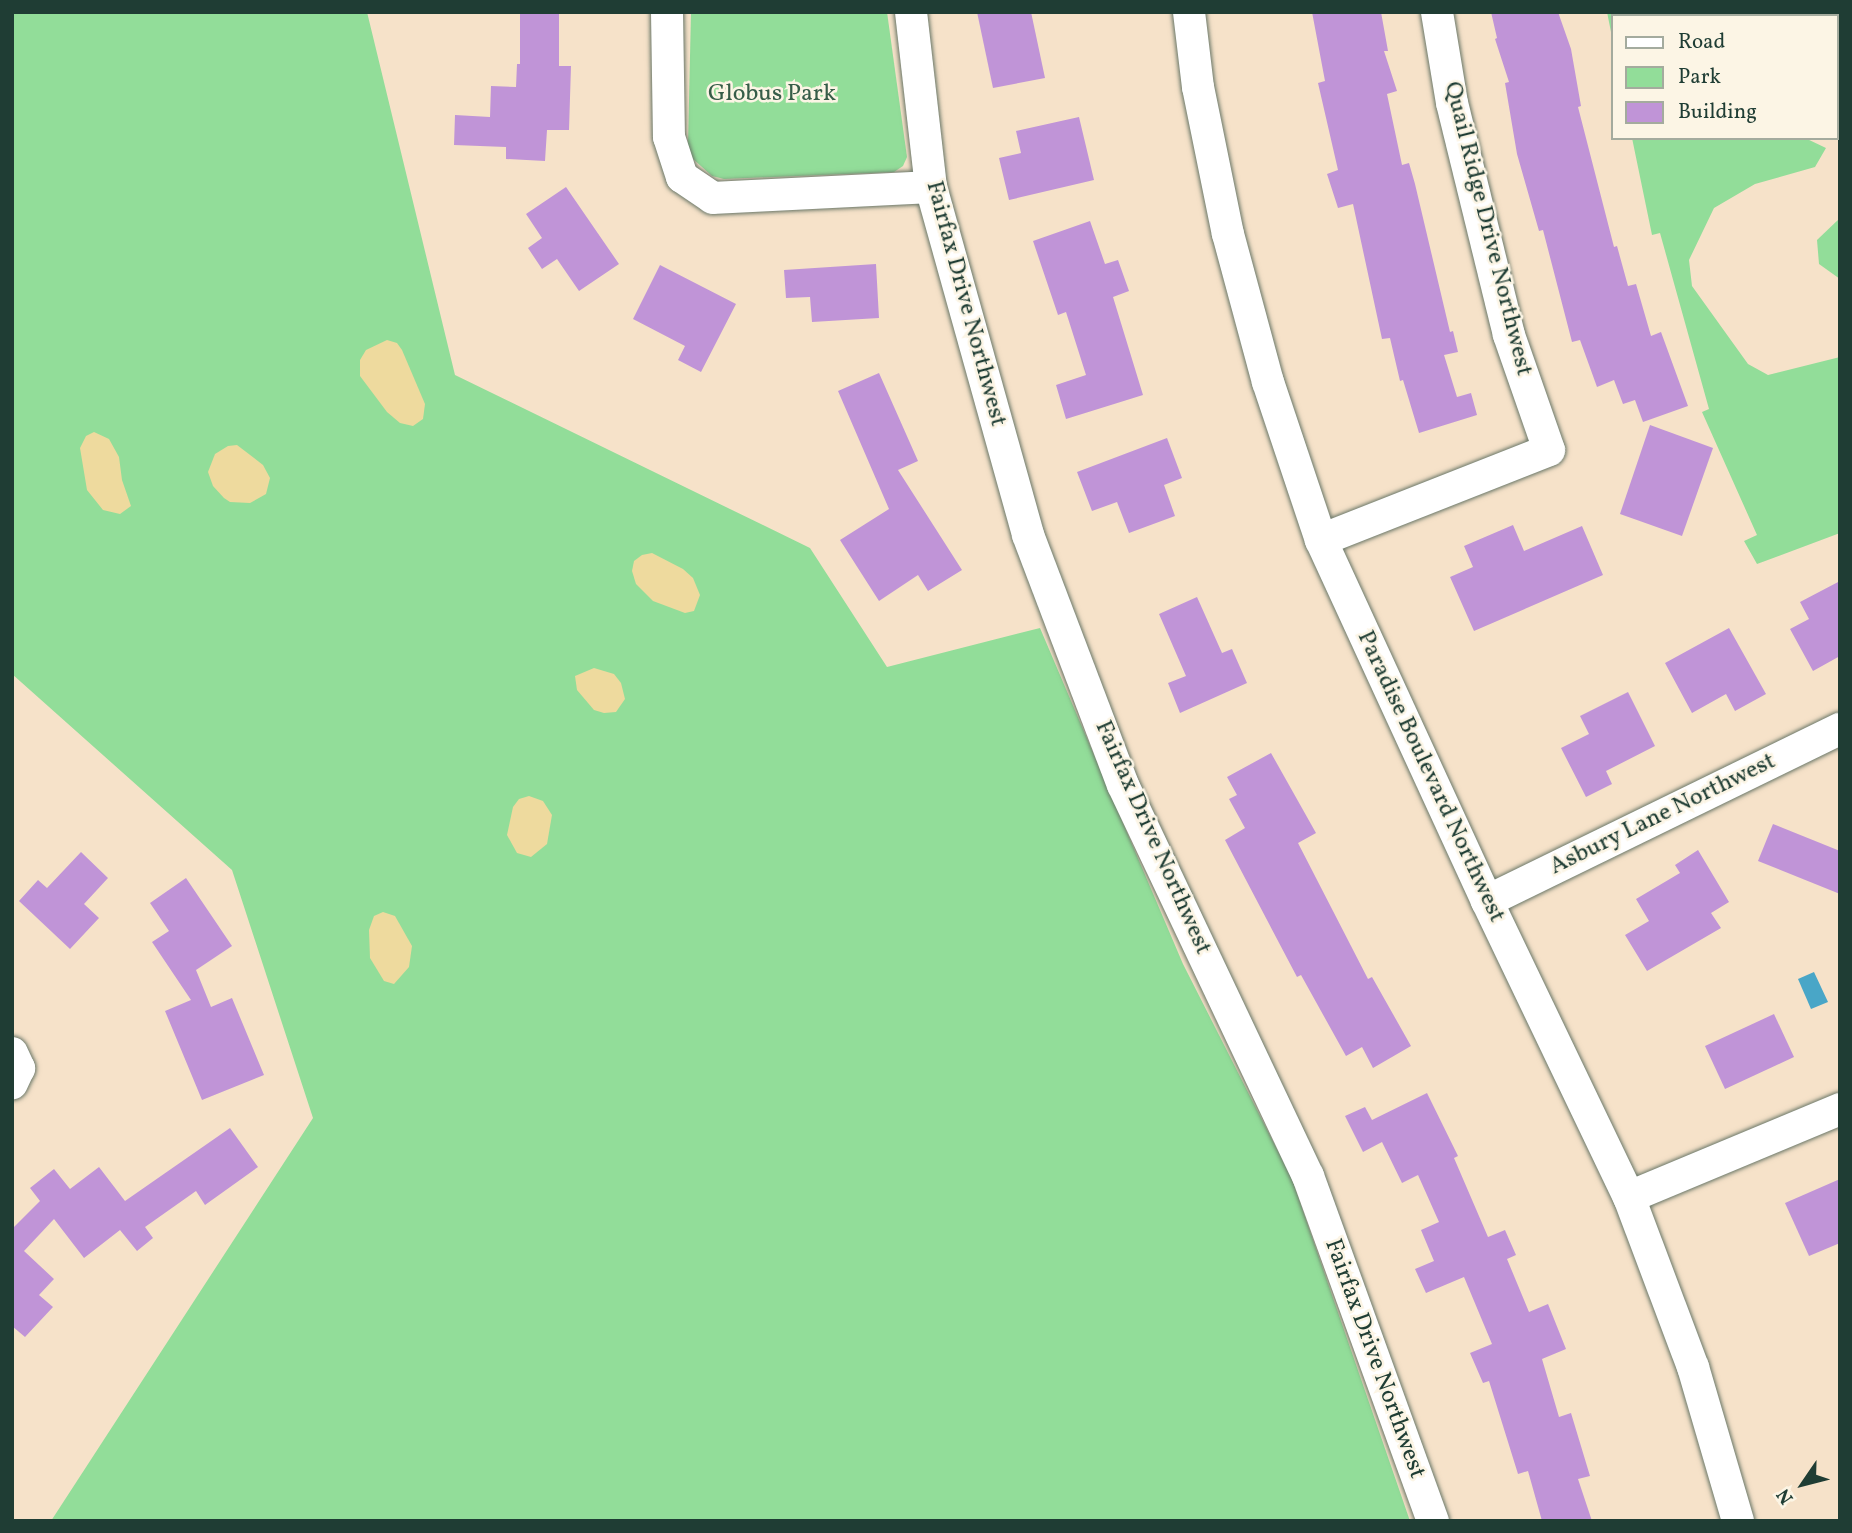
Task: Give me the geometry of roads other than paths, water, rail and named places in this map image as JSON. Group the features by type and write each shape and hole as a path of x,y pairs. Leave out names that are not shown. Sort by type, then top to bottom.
{"street":[{"path":"667,12 669,137 682,177 713,198 931,187"},
{"name":"Fairfax Drive Northwest","path":"911,12 931,187 1033,547 1123,785 1308,1176 1433,1521"},
{"name":"Paradise Boulevard Northwest","path":"1189,12 1198,88 1228,234 1268,382 1321,541 1487,901 1629,1197 1693,1367 1738,1521"},
{"name":"Quail Ridge Drive Northwest","path":"1321,541 1549,450 1509,335 1452,103 1437,12"},
{"name":"Asbury Lane Northwest","path":"1487,901 1840,729"},
{"path":"12,1053 19,1069 12,1083"},
{"path":"1629,1197 1840,1109"}],"water":[{"path":"1814,972 1828,1002 1811,1009 1798,979"}],"park label":[{"name":"Globus Park","path":"772,95"}]}
